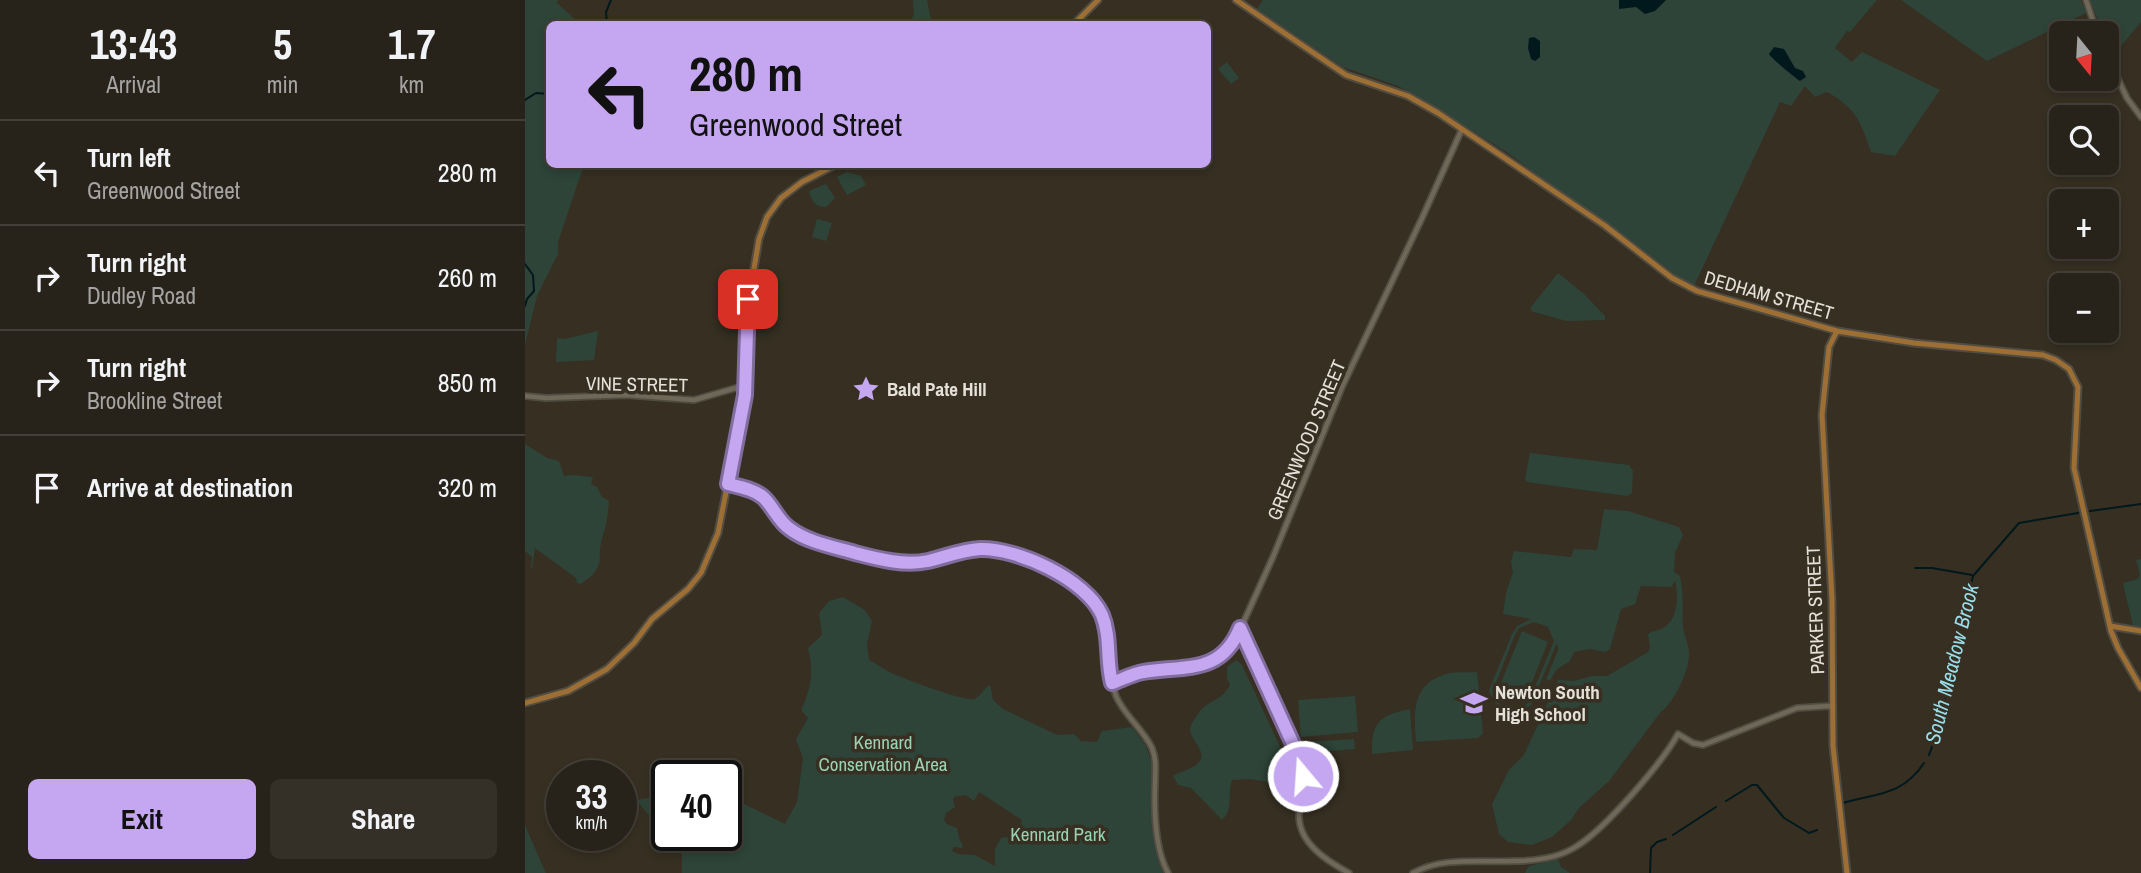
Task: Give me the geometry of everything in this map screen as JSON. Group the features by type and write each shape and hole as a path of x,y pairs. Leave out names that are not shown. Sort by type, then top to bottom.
{"main road":[{"path":"1077,21 1098,0"},
{"name":"DEDHAM STREET","path":"1236,0 1346,75 1408,96 1604,225 1679,282 1706,294 1827,329 1914,343 2043,355 2069,369 2076,383 2078,396 2074,468 2111,629 2118,648 2141,688"},
{"path":"527,704 568,691 607,669 629,649 652,619 688,589 701,573 711,555 718,533 728,484 745,384 748,299 759,239 775,204 791,189 830,168"},
{"name":"PARKER STREET","path":"1827,329 1829,347 1822,415 1832,599 1835,771 1847,873"},
{"name":"PARKER STREET","path":"1829,347 1837,331"},
{"path":"2111,629 2141,631"}],"street":[{"path":"2085,0 2093,21"},
{"path":"2119,82 2127,99 2141,117"},
{"name":"GREENWOOD STREET","path":"1112,683 1140,672 1209,663 1226,652 1236,639 1273,557 1342,387 1462,130"},
{"name":"VINE STREET","path":"525,396 546,398 635,395 694,400 745,384"},
{"path":"728,484 749,489 762,497 787,528 799,535 854,552 893,562 914,563 962,552 988,550 1016,555 1062,576 1077,586 1102,616 1108,638 1108,664 1112,683 1119,701 1148,741 1154,754 1159,835 1163,862 1168,873"},
{"path":"1240,628 1301,765 1303,785 1299,822 1304,837 1318,852 1349,873"},
{"path":"1236,639 1249,651"},
{"path":"1413,873 1435,864 1536,860 1566,852 1582,843 1616,810 1652,771 1678,734 1693,743 1703,745 1797,708 1833,708"}],"green space":[{"path":"525,0 558,0 557,3 577,21 546,21 546,168 583,168 558,242 558,254 537,296 525,345"},
{"path":"913,0 927,0 931,21 910,21 914,15"},
{"path":"1263,0 1877,0 1850,32 1847,31 1835,48 1852,62 1862,52 1940,90 1895,156 1871,152 1864,132 1851,110 1827,92 1815,97 1805,86 1791,106 1780,102 1694,286 1508,153 1424,100 1398,86 1343,67 1257,9"},
{"path":"1901,0 2081,0 2086,13 2070,21 2049,21 2049,31 1987,61"},
{"path":"2090,0 2141,0 2141,22 2119,48 2119,21 2098,21"},
{"path":"1227,62 1239,78 1231,84 1218,69"},
{"path":"847,172 861,176 866,185 847,195 837,177"},
{"path":"826,184 835,198 826,207 816,205 809,191"},
{"path":"817,219 832,223 826,241 812,237"},
{"path":"1558,273 1584,294 1605,316 1605,320 1566,321 1531,311 1531,307"},
{"path":"598,331 594,360 556,362 557,338 565,339"},
{"path":"525,444 547,458 559,461 564,476 593,477 591,484 609,501 598,566 581,584 535,548 532,569 531,567 532,557 525,551"},
{"path":"1530,453 1629,465 1633,471 1632,493 1627,496 1527,482 1525,479"},
{"path":"1604,509 1628,511 1679,527 1683,535 1675,553 1674,572 1680,576 1681,582 1683,626 1689,650 1686,669 1670,702 1609,781 1579,808 1571,820 1552,837 1532,845 1508,842 1499,834 1492,804 1509,770 1524,755 1558,680 1573,681 1592,676 1607,676 1648,652 1648,634 1668,624 1674,613 1677,600 1675,581 1671,587 1641,586 1635,604 1621,609 1610,649 1606,652 1590,649 1574,652 1570,661 1556,670 1550,681 1546,679 1558,650 1557,643 1531,705 1511,712 1500,708 1489,690 1512,634 1517,626 1531,619 1503,614 1513,572 1511,562 1514,551 1571,557 1574,549 1597,550","holes":["1534,622 1548,627 1554,641 1528,703 1517,708 1506,708 1498,702 1493,690 1515,635 1519,628"]},
{"path":"2141,559 2141,626 2133,626 2123,583 2138,579 2140,574 2136,560"},
{"name":"Kennard Conservation Area","path":"843,597 865,610 872,621 867,644 869,660 895,675 968,699 976,698 990,685 993,700 1003,709 1057,735 1074,734 1081,741 1097,742 1102,731 1132,727 1146,746 1153,768 1152,795 1157,855 1163,873 682,873 682,854 679,851 742,851 742,803 785,824 797,802 803,758 796,739 808,718 801,710 811,680 808,648 822,635 819,613 829,601","holes":["979,792 1022,820 1014,840 1001,838 995,849 995,866 975,855 952,851 954,847 963,846 957,828 944,820 946,813 955,807 954,797 966,795 974,801"]},
{"path":"1522,631 1548,642 1525,700 1498,690"},
{"path":"1236,660 1242,665 1294,777 1283,784 1249,779 1232,780 1228,811 1222,820 1191,788 1178,785 1173,776 1199,762 1201,752 1190,729 1201,710 1230,685 1227,667"},
{"path":"1477,672 1483,733 1478,738 1416,742 1415,712 1425,686 1447,674"},
{"path":"1355,696 1358,732 1301,737 1298,700"},
{"path":"1410,709 1413,750 1372,754 1373,734 1379,722 1391,714"},
{"path":"1354,739 1355,749 1304,753 1304,742"},
{"name":"Kennard Conservation Area","path":"651,798 651,818 637,801"},
{"path":"525,825 544,869 546,873 525,873"},
{"path":"1558,859 1561,867 1570,873 1525,873 1529,866"}],"water":[{"path":"1619,0 1666,0 1655,11 1645,14 1636,7 1619,9"},
{"path":"1534,37 1540,41 1540,57 1535,61 1531,59 1528,48 1529,38"},
{"path":"1774,47 1784,49 1795,68 1803,71 1806,77 1800,81 1774,60 1769,54"}],"waterway":[{"path":"607,21 606,12 611,0"},
{"path":"525,100 536,93 546,94"},
{"path":"525,264 533,275 534,291 525,306"},
{"name":"South Meadow Brook","path":"2090,511 2141,504"},
{"name":"South Meadow Brook","path":"1929,755 1937,733 1973,576 2019,523 2078,513"},
{"path":"1915,568 1972,575"},
{"name":"South Meadow Brook","path":"1843,803 1898,788 1916,774 1924,763"},
{"name":"South Meadow Brook","path":"1726,801 1752,785 1757,785 1784,818 1809,833 1817,830"},
{"name":"South Meadow Brook","path":"1673,835 1716,807"},
{"name":"South Meadow Brook","path":"1650,873 1651,848 1666,839"}],"place":[{"name":"Bald Pate Hill","path":"866,389"},
{"name":"Newton South High School","path":"1474,703"}],"route":[{"path":"748,299 745,395 728,484 757,493 787,528 799,535 854,552 893,562 914,563 973,550 1000,551 1031,561 1070,580 1102,616 1108,638 1108,664 1112,683 1140,672 1209,663 1232,647 1240,628 1293,744 1303,776"}],"park label":[{"name":"Kennard Park","path":"1058,834"}]}
